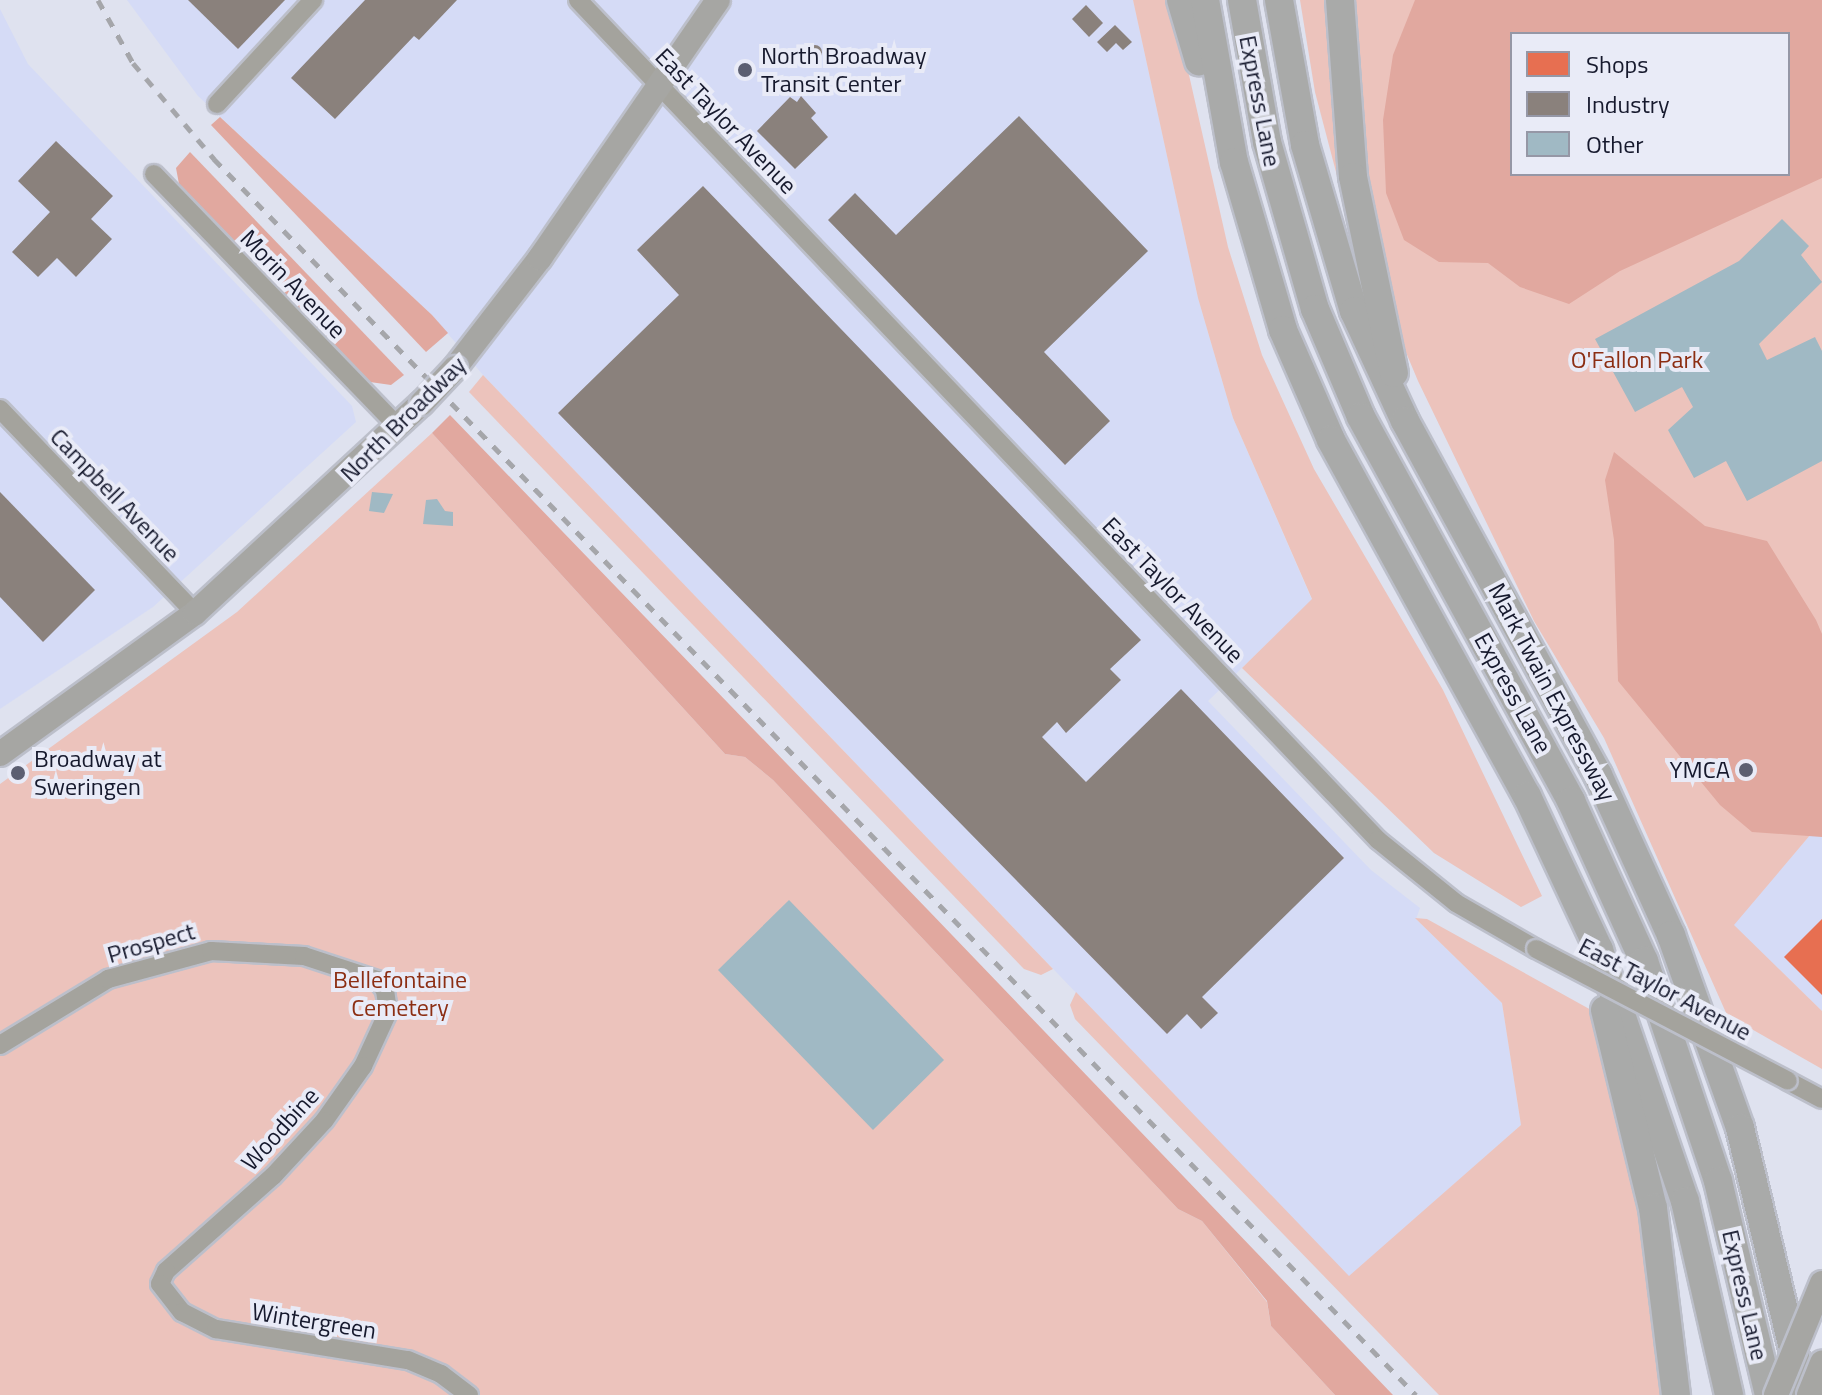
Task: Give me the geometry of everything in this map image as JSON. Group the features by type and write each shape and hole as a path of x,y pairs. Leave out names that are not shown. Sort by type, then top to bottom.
{"highway":[{"path":"1181,0 1234,162 1265,275 1306,387 1527,796 1579,904 1660,1118 1729,1395"},
{"path":"1205,0 1234,162"},
{"name":"Express Lane","path":"1242,0 1267,142 1315,309 1361,417 1571,801 1644,961 1718,1181 1769,1395"},
{"name":"Mark Twain Expressway","path":"1279,0 1305,145 1330,243 1354,311 1405,421 1598,775 1671,935 1740,1128 1806,1395"},
{"path":"1340,0 1353,177 1405,421"},
{"path":"1579,904 1653,1208 1676,1395"},
{"path":"1789,1326 1817,1395"}],"main road":[{"name":"North Broadway","path":"0,754 195,613 422,403 455,368 532,269 718,0"},
{"path":"1776,1395 1822,1283"},
{"path":"1806,1395 1822,1362"}],"street":[{"path":"217,104 313,0"},
{"name":"East Taylor Avenue","path":"578,0 1378,840 1456,903 1536,949 1813,1093"},
{"name":"Morin Avenue","path":"154,174 398,427"},
{"name":"Campbell Avenue","path":"0,409 195,613"},
{"name":"Prospect","path":"0,1045 108,979 211,951 304,956 377,980"},
{"name":"Woodbine","path":"160,1284 166,1271 273,1176 331,1111 363,1066 388,1012 385,990 377,980"},
{"name":"Wintergreen","path":"160,1284 182,1312 216,1329 408,1360 441,1374 469,1395"}],"shaded area":[{"path":"127,0 1133,0 1198,298 1233,418 1312,600 1208,701 1371,870 1420,908 1416,919 1502,1003 1521,1125 1349,1277 483,375 432,315 198,96"},
{"path":"1415,0 1822,0 1822,178 1620,271 1569,304 1520,287 1488,263 1439,262 1404,240 1386,193 1383,120 1393,55"},
{"path":"0,9 28,64 352,406 356,422 153,607 0,709"},
{"path":"220,117 448,333 426,352 211,125"},
{"path":"190,152 404,375 391,385 370,382 179,184 176,168"},
{"path":"450,415 1393,1395 1335,1395 1271,1326 1267,1301 1202,1221 1178,1209 773,780 745,757 725,754 432,433"},
{"path":"1614,452 1705,526 1767,541 1816,620 1822,634 1822,837 1752,832 1720,805 1618,681 1614,540 1605,480"},
{"path":"1822,821 1822,1011 1733,925"}],"green space":[{"path":"1133,0 1172,0 1228,247 1262,355 1314,469 1443,690 1542,896 1521,907 1434,853 1242,668 1312,599 1233,418 1198,298"},
{"path":"1300,0 1333,0 1357,252 1315,92"},
{"name":"O'Fallon Park","path":"1347,0 1822,0 1822,821 1734,925 1822,1011 1822,1069 1727,1015 1604,738 1534,621 1397,331 1371,228"},
{"path":"483,375 1053,969 1041,975 1024,969 469,392"},
{"name":"Bellefontaine Cemetery","path":"432,433 725,754 745,757 773,780 1178,1209 1202,1221 1267,1302 1271,1326 1335,1395 0,1395 0,784 237,612"},
{"path":"1415,918 1427,919 1593,1011 1637,1163 1668,1395 1439,1395 1075,1019 1070,1005 1076,992 1349,1276 1521,1125 1502,1003"}],"building: Shops":[{"path":"1822,919 1822,995 1784,957"}],"building: Industry":[{"path":"188,0 285,0 238,49"},
{"path":"365,0 457,0 419,40 414,36 335,119 291,78"},
{"path":"1086,5 1103,23 1089,37 1072,19"},
{"path":"1115,25 1132,42 1123,50 1116,43 1107,52 1097,42"},
{"path":"815,45 822,52 815,59 808,52"},
{"path":"801,96 816,113 811,118 828,137 795,169 757,131 790,97 797,102"},
{"path":"1019,116 1148,251 1044,352 1110,421 1065,465 828,220 855,193 896,235"},
{"path":"56,141 113,196 91,219 112,239 76,277 57,258 38,277 12,252 50,212 18,181"},
{"path":"703,186 1141,640 1110,669 1121,680 1066,733 1057,722 1042,737 1086,782 1181,689 1344,858 1202,997 1218,1013 1201,1029 1187,1014 1167,1034 558,413 679,295 637,250"},
{"path":"0,492 95,590 43,642 0,597"}],"building: Other":[{"path":"1782,219 1809,246 1801,255 1822,282 1759,344 1767,360 1815,337 1822,351 1822,461 1747,501 1726,461 1694,478 1668,430 1693,407 1682,387 1635,412 1595,339 1739,261"},
{"path":"372,492 393,494 384,513 369,511"},
{"path":"437,499 445,511 453,512 453,526 423,524 426,500"},
{"path":"789,900 944,1060 873,1130 718,970"}],"railway":[{"path":"98,0 133,63 214,159 1416,1395"}],"place":[{"name":"North Broadway Transit Center","path":"745,70"},
{"name":"YMCA","path":"1746,770"},
{"name":"Broadway at Sweringen","path":"18,773"}]}
